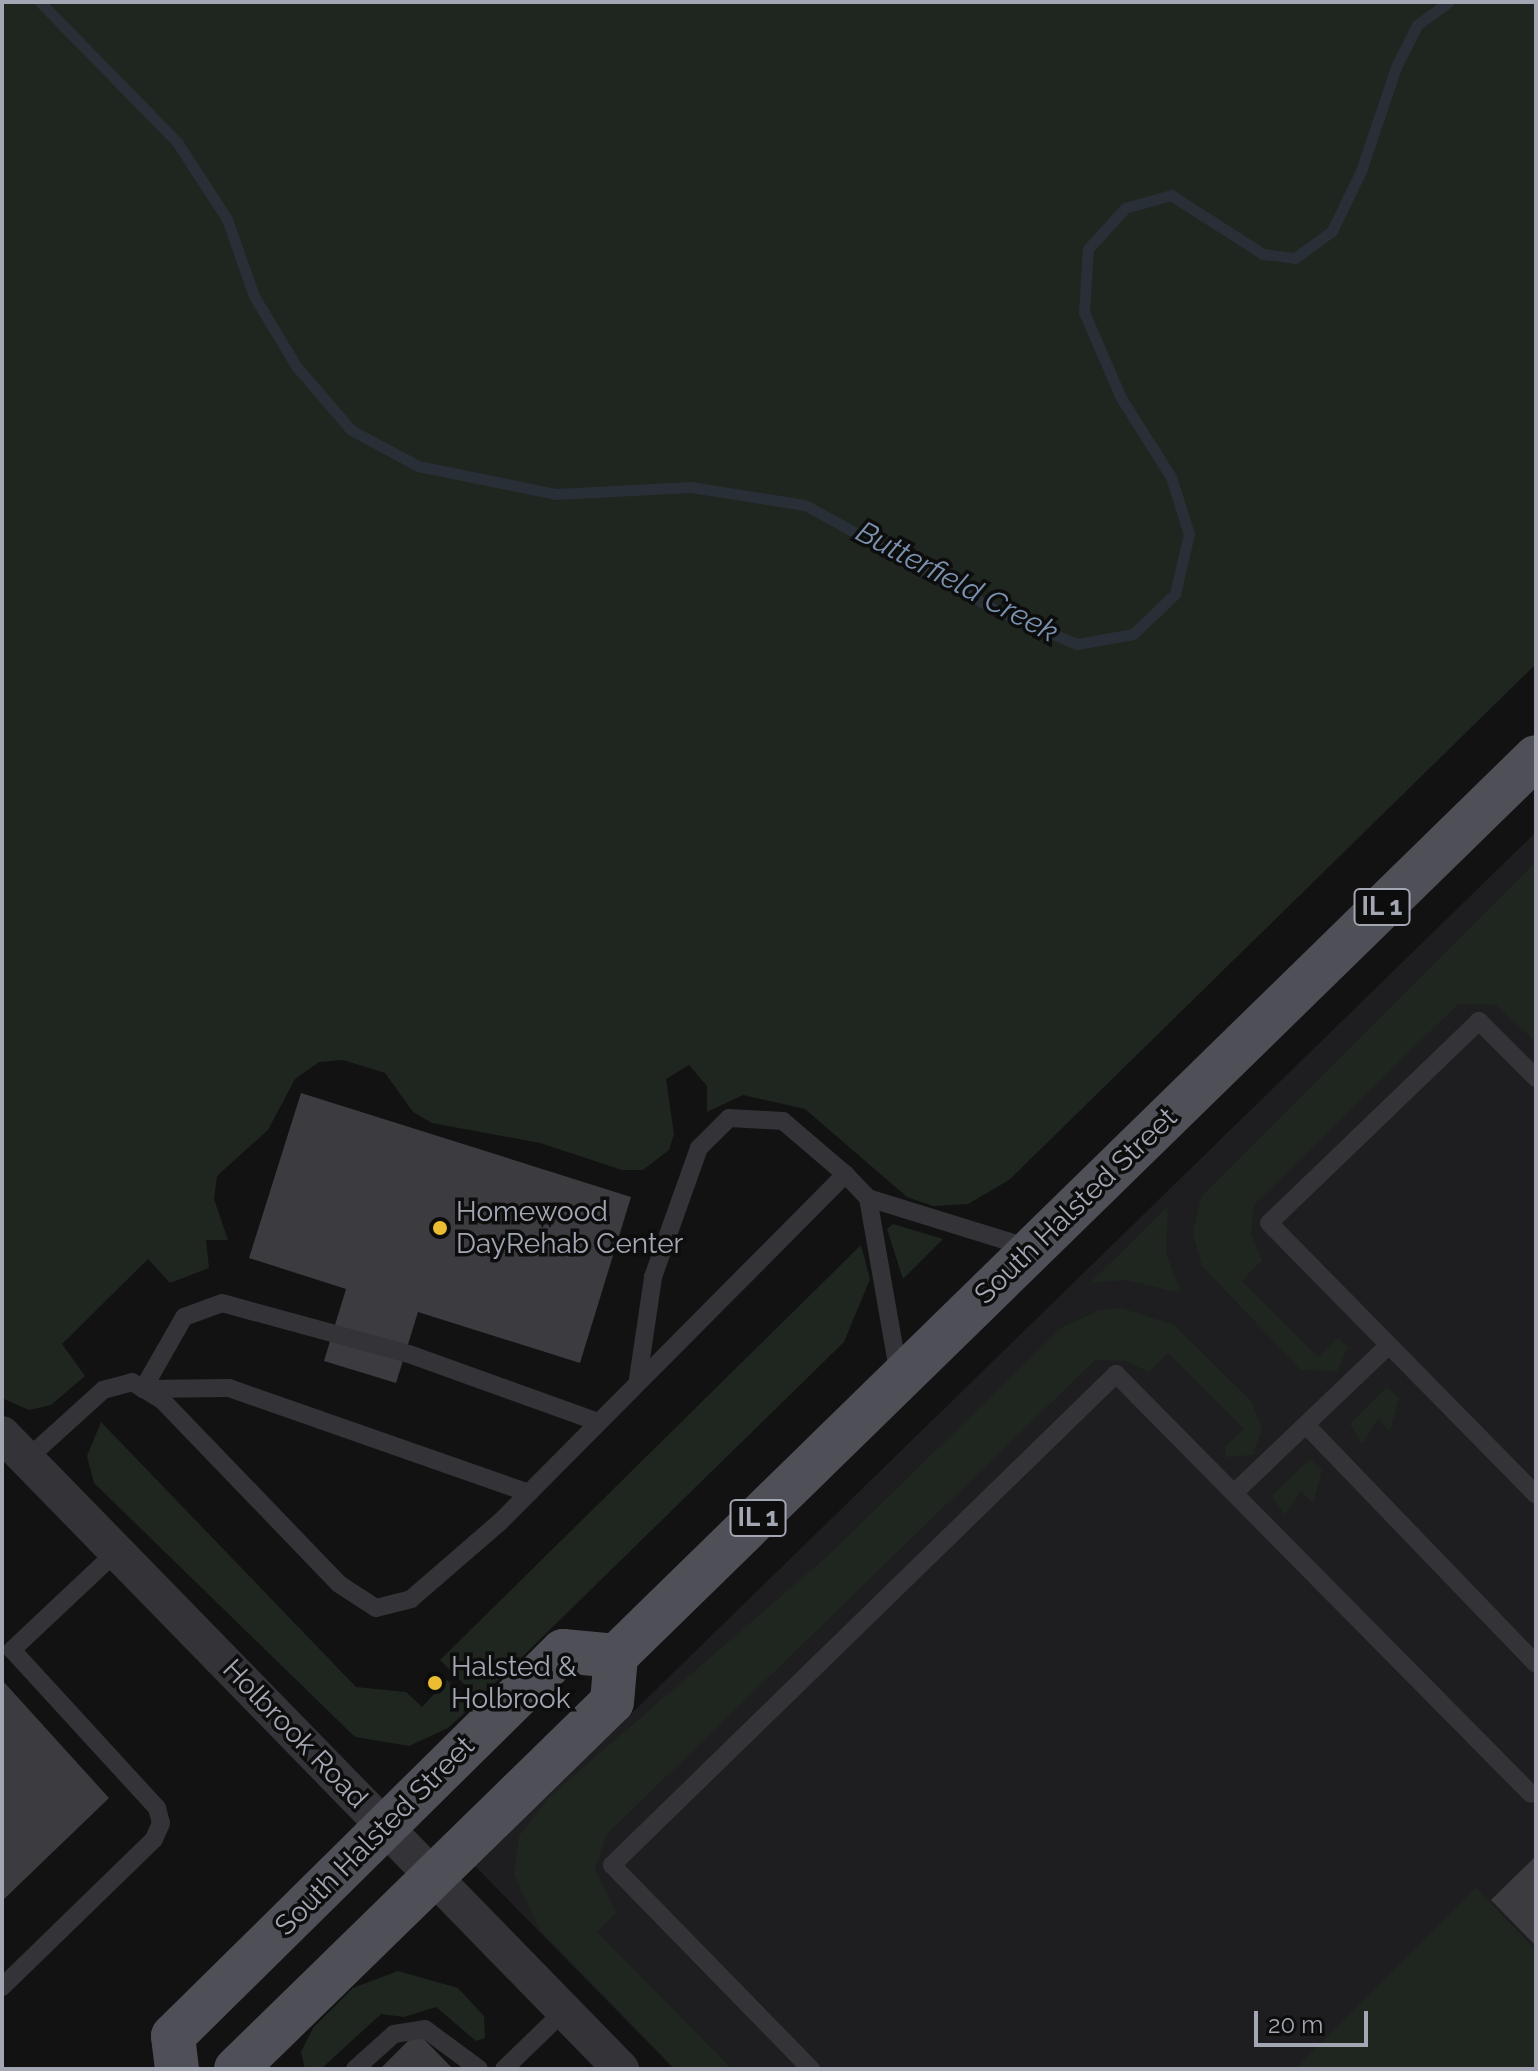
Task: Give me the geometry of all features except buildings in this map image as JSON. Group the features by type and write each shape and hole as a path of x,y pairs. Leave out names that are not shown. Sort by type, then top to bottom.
{"main road":[{"name":"South Halsted Street","path":"177,2069 173,2036 563,1651 616,1656 1536,757"},
{"path":"248,2065 433,1876 612,1702 616,1656"}],"street":[{"name":"Holbrook Road","path":"2,1434 621,2069"}],"lane":[{"path":"1536,1078 1479,1021 1269,1223 1536,1495"},
{"path":"638,1379 653,1277 699,1148 729,1118 783,1121 868,1198 1033,1249"},
{"path":"27,1459 103,1390 132,1382 143,1389 339,1584 376,1608 411,1599 529,1493 638,1379 845,1174"},
{"path":"868,1198 900,1379"},
{"path":"143,1389 184,1317 222,1303 409,1354 598,1422"},
{"path":"1234,1493 1389,1345"},
{"path":"811,2069 612,1865 1116,1374 1531,1794"},
{"path":"143,1389 229,1388 529,1493"},
{"path":"1307,1426 1536,1664"},
{"path":"2,1987 154,1839 161,1823 157,1808 7,1655 116,1552"},
{"path":"504,2069 564,2011"},
{"path":"355,2069 394,2034 425,2029 479,2069"}],"shaded area":[{"path":"2,2 1536,2 1536,664 1009,1180 968,1204 933,1206 907,1197 805,1109 743,1095 707,1112 707,1086 689,1065 666,1079 674,1134 669,1150 643,1170 622,1170 540,1143 432,1123 413,1112 385,1073 343,1060 319,1062 295,1079 268,1130 217,1176 214,1199 228,1240 206,1240 209,1268 170,1283 148,1259 62,1344 85,1376 51,1405 29,1410 2,1398"},
{"path":"1536,832 1536,2069 674,2069 475,1866"},
{"path":"1536,862 1536,1042 1496,1005 1458,1004 1254,1205 1251,1234 1262,1260 1242,1281 1318,1357 1338,1338 1348,1347 1337,1371 1301,1370 1202,1266 1193,1233 1201,1197"},
{"path":"1168,1206 1166,1253 1181,1293 1125,1280 1090,1283"},
{"path":"893,1224 943,1239 903,1279 887,1229"},
{"path":"861,1245 870,1279 844,1342 479,1699 440,1660"},
{"path":"1121,1308 1174,1325 1251,1401 1262,1428 1253,1455 1226,1457 1225,1447 1244,1429 1168,1353 1149,1372 1125,1361 1095,1360 606,1835 595,1869 616,1913 597,1932 732,2069 675,2069 539,1929 514,1874 519,1836 549,1797 831,1553 1061,1328 1099,1310"},
{"path":"1387,1387 1399,1398 1390,1431 1378,1419 1362,1444 1350,1424"},
{"path":"101,1422 356,1687 406,1692 422,1707 447,1680 473,1705 448,1728 409,1746 355,1737 94,1483 87,1456"},
{"path":"1310,1459 1322,1470 1313,1503 1301,1491 1285,1515 1272,1496"},
{"path":"1476,1888 1536,1950 1536,2069 1295,2069"},
{"path":"398,1971 458,1988 484,2016 485,2038 476,2041 436,2007 404,2017 381,2014 321,2069 305,2069 301,2052 313,2028 353,1988"}],"waterway":[{"name":"Butterfield Creek","path":"40,2 177,142 227,219 254,296 296,366 351,430 418,466 556,494 691,487 805,505 996,610 1077,644 1133,634 1175,594 1189,534 1171,477 1121,398 1084,312 1088,249 1125,208 1171,195 1263,254 1295,258 1332,231 1361,171 1396,67 1417,25 1449,2"}],"place":[{"name":"Homewood DayRehab Center","path":"440,1228"},
{"name":"Halsted & Holbrook","path":"435,1683"}]}
